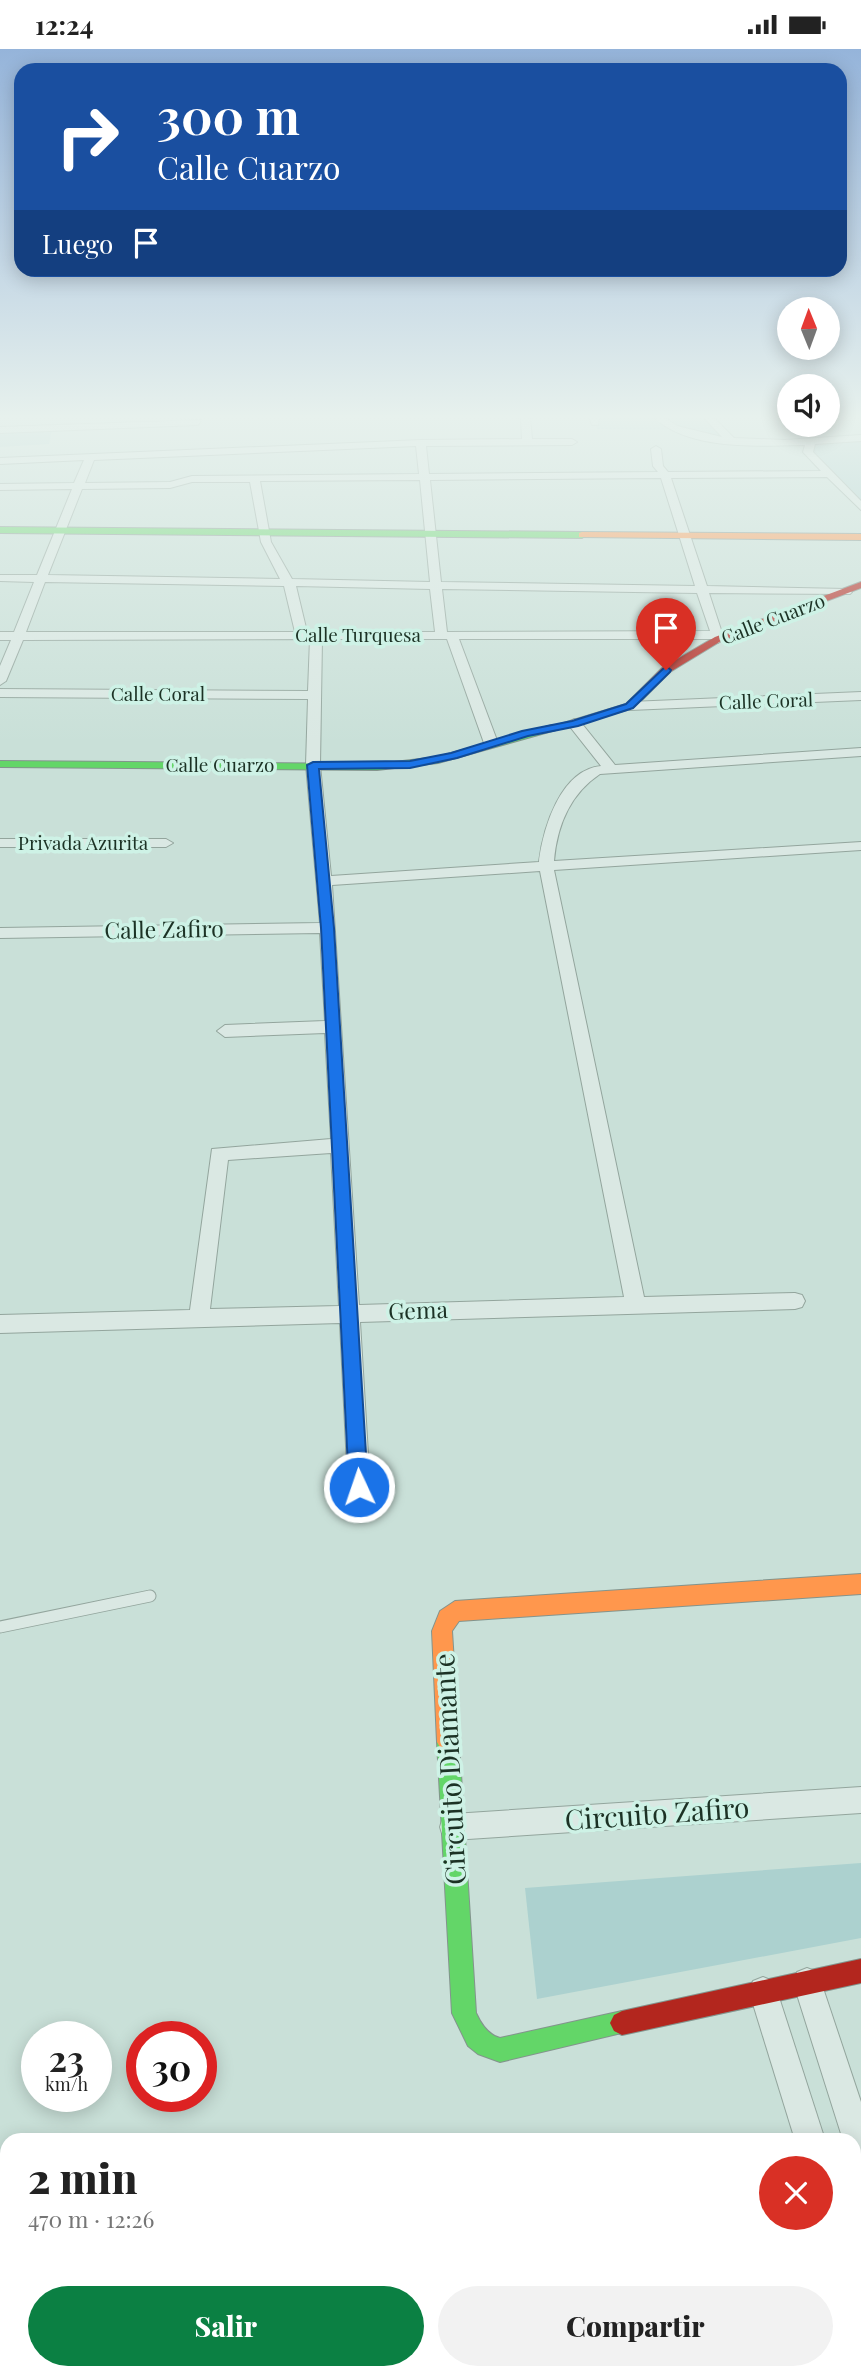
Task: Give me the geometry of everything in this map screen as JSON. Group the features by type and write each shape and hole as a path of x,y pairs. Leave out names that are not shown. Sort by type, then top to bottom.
{"street":[{"path":"0,681 60,526"},
{"path":"263,526 271,555 297,603 309,635 315,695 313,765 328,928 359,1487"},
{"path":"431,526 434,586 447,636 491,743"},
{"path":"681,526 717,637"},
{"path":"0,530 861,537"},
{"path":"0,578 285,581 434,586 853,589"},
{"name":"Calle Cuarzo","path":"0,764 410,764 448,757 630,706 666,670 717,637 853,589"},
{"name":"Calle Turquesa","path":"0,636 717,637"},
{"name":"Calle Coral","path":"0,693 315,695"},
{"name":"Calle Coral","path":"630,706 861,697"},
{"path":"575,723 610,768"},
{"path":"636,1305 546,866 548,838 579,782 597,770 861,753"},
{"name":"Privada Azurita","path":"0,843 166,843"},
{"path":"322,881 861,846"},
{"name":"Calle Zafiro","path":"0,933 328,928"},
{"path":"225,1031 333,1027"},
{"path":"199,1318 219,1154 340,1145"},
{"name":"Gema","path":"0,1324 794,1301"},
{"name":"Circuito Diamante","path":"861,1584 455,1611 447,1618 442,1631 464,2013 474,2038 486,2048 500,2050 861,1971"},
{"name":"Circuito Zafiro","path":"453,1827 861,1800"},
{"path":"807,1982 856,2133"},
{"path":"763,1991 808,2133"}],"lane":[{"path":"0,1627 150,1596"}],"shaded area":[{"path":"861,1863 861,1938 537,1999 525,1888"}],"traffic: fast":[{"path":"0,530 582,535"},
{"path":"0,764 377,767 438,760 552,728"},
{"path":"448,1742 464,2013 473,2032 481,2042 500,2050 622,2023"}],"traffic: slow":[{"path":"582,535 861,537"},
{"path":"448,1742 442,1631 447,1618 455,1611 861,1584"}],"traffic: jam":[{"path":"552,728 630,706 666,670 718,639 861,585"},
{"path":"622,2023 861,1971"}],"route":[{"path":"359,1487 328,928 313,765 377,767 453,756 526,733 575,723 630,706 666,670"}]}
